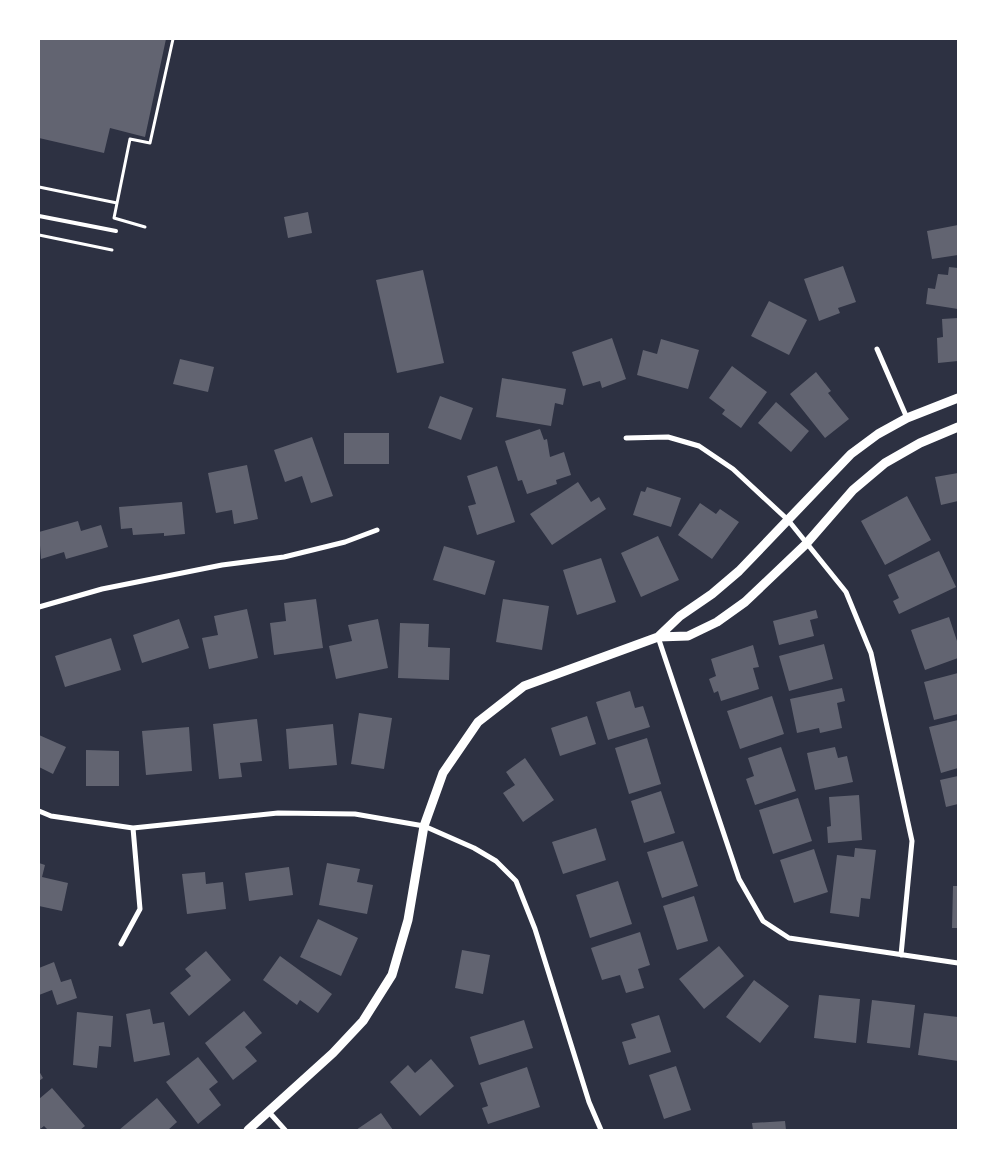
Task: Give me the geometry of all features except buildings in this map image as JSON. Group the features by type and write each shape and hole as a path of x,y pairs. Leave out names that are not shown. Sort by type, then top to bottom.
{"street":[{"path":"877,349 907,418"},
{"path":"658,637 680,616 712,594 739,571 851,454 878,434 907,418 958,398"},
{"path":"248,1130 334,1052 363,1021 392,975 408,920 424,826 443,773 478,722 524,686 658,637 688,636 717,622 745,602 806,544 853,490 885,463 920,443 958,427"},
{"path":"626,438 668,437 700,446 733,469 788,520 846,592 871,653 912,841 901,955"},
{"path":"39,606 139,582 222,565 284,557 345,542 377,530"},
{"path":"658,637 739,879 763,921 789,938 958,963"},
{"path":"39,811 51,816 133,828 278,813 355,814 424,826 474,848 496,861 516,881 536,929 589,1102 602,1130"},
{"path":"121,944 140,909 133,828"},
{"path":"268,1111 285,1130"}],"lane":[{"path":"39,216 116,231"}],"path":[{"path":"145,227 114,218 130,139 150,144 173,39"},
{"path":"39,187 117,203"},
{"path":"39,235 112,250"}]}
